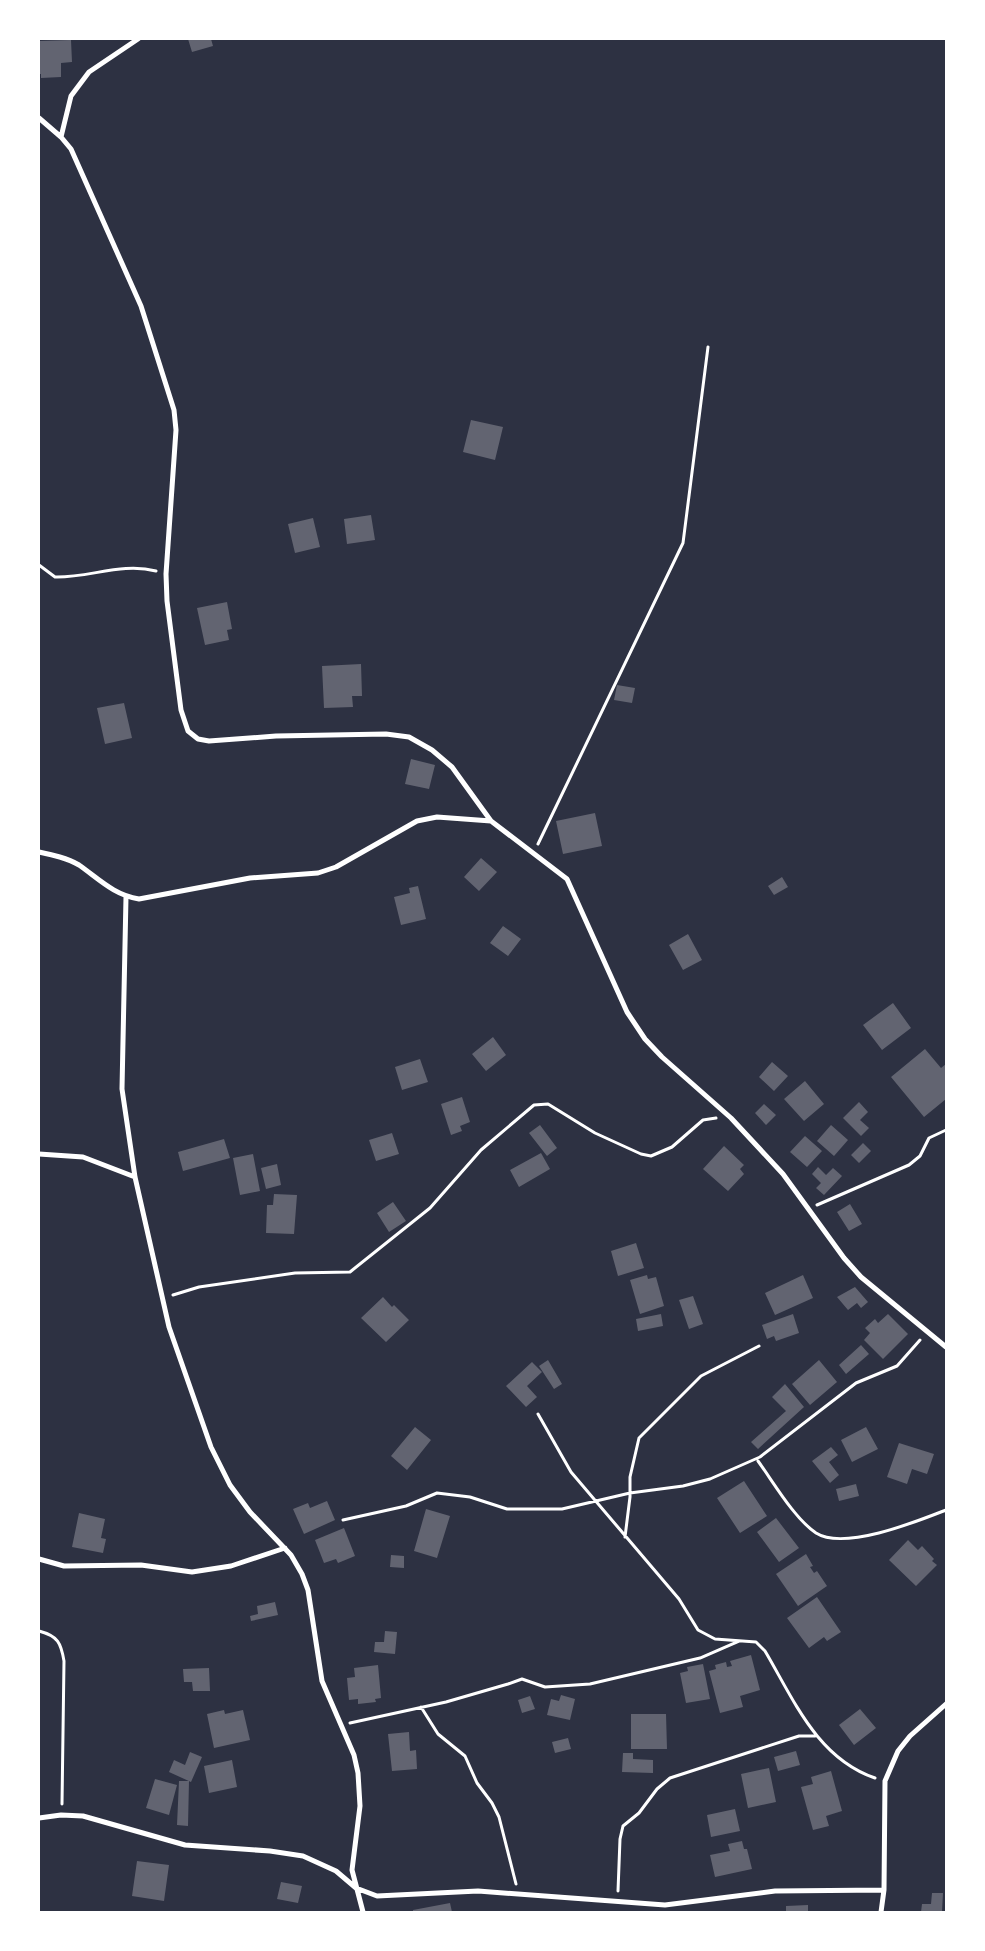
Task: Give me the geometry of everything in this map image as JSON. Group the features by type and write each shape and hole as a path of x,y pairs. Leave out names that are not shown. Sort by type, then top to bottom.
{"street":[{"path":"61,137 71,96 89,72 138,39"},
{"path":"39,118 61,137 71,149 141,306 174,410 176,447 166,574 167,601 181,710 188,731 198,739 208,741 276,736 386,734 409,737 432,750 452,767 491,821 567,879 627,1012 645,1039 662,1057 732,1118 783,1174 844,1258 861,1277 946,1347"},
{"path":"39,852 56,855 78,864 112,891 126,897 139,899 159,897 250,878 318,873 336,866 417,820 437,817 491,821"},
{"path":"126,897 122,1089 135,1177 163,1299 170,1327 210,1447 239,1499 297,1563 308,1590 322,1681 354,1755 360,1789 359,1817 352,1859 356,1888 363,1912"},
{"path":"39,1154 84,1157 135,1177"},
{"path":"39,1559 64,1566 141,1565 192,1572 231,1566 285,1548"},
{"path":"882,1912 885,1781 889,1767 904,1743 946,1704"},
{"path":"39,1818 61,1815 83,1816 185,1845 270,1851 303,1856 327,1866 356,1888 377,1896 455,1891 665,1905 775,1891 884,1890"}],"path":[{"path":"534,854 683,543 708,348"},
{"path":"39,565 55,577 136,568 166,574"},
{"path":"163,1299 185,1290 240,1280 295,1273 350,1272 430,1208 481,1150 534,1105 548,1104 595,1133 641,1154 651,1156 672,1146 703,1120 732,1118"},
{"path":"808,1208 839,1197 909,1165 920,1156 928,1138 946,1130"},
{"path":"343,1520 406,1506 437,1493 470,1497 507,1509 562,1509 630,1493 683,1486 704,1481 760,1457 856,1383 897,1366 927,1332"},
{"path":"625,1538 630,1477 640,1438 673,1406 687,1388 702,1376 759,1346"},
{"path":"538,1414 571,1472 625,1538 679,1599 698,1630 715,1639 756,1642 765,1651 816,1736 844,1762 861,1773 885,1781"},
{"path":"758,1461 803,1521 818,1534 830,1538 856,1538 895,1528 946,1510"},
{"path":"39,1631 49,1633 61,1644 64,1661 61,1815"},
{"path":"341,1725 421,1707 522,1679 545,1688 590,1684 700,1658 742,1640"},
{"path":"421,1707 438,1734 465,1756 477,1783 492,1803 499,1817 519,1894"},
{"path":"617,1902 620,1839 623,1826 639,1813 663,1783 675,1775 740,1753 799,1736 816,1736"}],"building":[{"path":"188,39 211,39 213,46 192,52"},
{"path":"71,40 72,62 61,63 61,77 41,78 41,74 39,74 39,41"},
{"path":"471,420 503,427 495,460 463,452"},
{"path":"371,515 375,540 347,544 344,519"},
{"path":"313,518 320,547 295,553 288,524"},
{"path":"227,602 232,629 227,630 229,640 205,645 197,608"},
{"path":"361,664 362,696 352,696 353,707 324,708 322,666"},
{"path":"617,685 635,688 632,703 614,700"},
{"path":"124,703 132,738 105,744 97,708"},
{"path":"411,759 435,765 429,789 405,784"},
{"path":"595,813 602,846 563,854 556,821"},
{"path":"481,858 497,872 479,891 464,877"},
{"path":"782,877 788,887 774,895 768,886"},
{"path":"418,886 426,919 401,925 394,897 410,893 409,888"},
{"path":"503,926 521,939 508,956 490,943"},
{"path":"688,934 702,960 683,970 669,945"},
{"path":"893,1003 911,1028 882,1050 863,1025"},
{"path":"493,1037 506,1055 486,1071 472,1054"},
{"path":"925,1049 941,1068 946,1064 946,1099 924,1117 891,1077"},
{"path":"420,1059 428,1082 402,1090 395,1067"},
{"path":"772,1062 788,1076 774,1091 759,1077"},
{"path":"805,1081 824,1104 804,1121 784,1099"},
{"path":"462,1097 470,1122 460,1126 462,1131 451,1135 441,1104"},
{"path":"859,1102 868,1112 860,1120 869,1128 861,1136 843,1118"},
{"path":"764,1104 776,1115 766,1125 755,1113"},
{"path":"540,1125 557,1148 547,1156 529,1133"},
{"path":"831,1125 848,1140 834,1156 817,1141"},
{"path":"392,1133 399,1154 376,1161 369,1140"},
{"path":"805,1136 822,1151 807,1167 790,1152"},
{"path":"224,1139 230,1158 183,1171 178,1152"},
{"path":"863,1143 871,1151 859,1163 851,1155"},
{"path":"724,1146 744,1165 740,1169 744,1174 728,1191 703,1169"},
{"path":"541,1153 550,1169 519,1187 510,1170"},
{"path":"253,1154 260,1191 240,1195 233,1158"},
{"path":"277,1164 281,1185 266,1189 261,1168"},
{"path":"818,1167 826,1175 833,1168 842,1176 824,1195 816,1188 821,1183 812,1174"},
{"path":"274,1194 297,1195 294,1234 266,1233 267,1205 273,1205"},
{"path":"393,1202 406,1221 389,1232 377,1213"},
{"path":"850,1204 862,1224 849,1231 837,1212"},
{"path":"636,1243 644,1268 618,1276 611,1251"},
{"path":"647,1275 648,1279 656,1277 664,1306 640,1314 630,1280"},
{"path":"803,1275 813,1298 775,1315 765,1293"},
{"path":"855,1287 868,1302 861,1308 857,1303 848,1310 837,1297"},
{"path":"693,1296 703,1324 689,1329 679,1300"},
{"path":"383,1297 392,1307 394,1305 409,1320 386,1342 361,1318"},
{"path":"661,1314 663,1326 638,1331 636,1319"},
{"path":"793,1314 799,1333 776,1341 774,1336 767,1339 762,1325"},
{"path":"888,1314 908,1334 883,1359 864,1340 870,1333 865,1328 875,1319 878,1323"},
{"path":"861,1345 869,1354 846,1374 839,1365"},
{"path":"548,1360 562,1384 554,1389 539,1366"},
{"path":"819,1360 837,1382 810,1405 792,1384"},
{"path":"532,1362 542,1372 527,1386 537,1397 526,1407 506,1386"},
{"path":"785,1384 804,1407 758,1449 751,1442 786,1411 772,1397"},
{"path":"415,1427 431,1440 407,1470 391,1456"},
{"path":"866,1427 878,1449 852,1462 841,1440"},
{"path":"899,1443 934,1454 927,1474 912,1469 907,1484 887,1477"},
{"path":"831,1447 838,1455 829,1462 839,1475 830,1483 812,1461"},
{"path":"744,1481 767,1516 740,1533 717,1498"},
{"path":"856,1484 859,1496 839,1501 836,1489"},
{"path":"327,1501 335,1520 304,1534 293,1509 308,1503 310,1508"},
{"path":"426,1509 450,1516 437,1558 414,1551"},
{"path":"79,1513 105,1519 101,1538 106,1539 103,1553 72,1547"},
{"path":"776,1518 799,1548 779,1562 757,1532"},
{"path":"344,1528 355,1556 338,1563 336,1559 324,1563 315,1540"},
{"path":"908,1540 918,1550 922,1546 937,1565 916,1586 889,1560"},
{"path":"806,1554 813,1566 810,1567 814,1573 817,1571 827,1586 798,1606 776,1574"},
{"path":"391,1555 404,1556 404,1568 390,1567"},
{"path":"817,1597 841,1632 827,1641 824,1637 809,1648 787,1618"},
{"path":"275,1602 278,1615 251,1621 250,1616 258,1614 257,1606"},
{"path":"385,1631 397,1632 395,1654 374,1652 375,1642 384,1642"},
{"path":"751,1655 760,1690 740,1696 743,1707 720,1713 709,1671 716,1669 715,1665 726,1662 727,1667 732,1666 730,1661"},
{"path":"703,1664 710,1699 686,1703 680,1673 688,1671 687,1667"},
{"path":"378,1665 381,1698 375,1699 376,1702 358,1704 358,1699 349,1700 347,1678 355,1677 354,1668"},
{"path":"209,1668 210,1691 193,1691 192,1682 184,1682 183,1669"},
{"path":"561,1695 575,1699 570,1720 547,1715 551,1699 559,1701"},
{"path":"530,1696 535,1709 522,1713 518,1700"},
{"path":"860,1709 876,1728 854,1745 839,1725"},
{"path":"224,1710 225,1714 243,1710 250,1740 214,1748 207,1714"},
{"path":"631,1714 666,1714 667,1749 631,1749"},
{"path":"409,1732 410,1751 416,1750 417,1769 392,1771 388,1734"},
{"path":"568,1738 571,1749 555,1753 552,1742"},
{"path":"796,1751 800,1765 778,1771 774,1757"},
{"path":"190,1752 202,1757 191,1782 169,1772 174,1760 185,1765"},
{"path":"623,1753 633,1753 633,1759 653,1760 653,1773 622,1772"},
{"path":"232,1760 237,1787 209,1793 204,1766"},
{"path":"769,1768 776,1802 748,1808 741,1774"},
{"path":"831,1771 842,1811 826,1816 829,1826 813,1830 801,1787 813,1784 811,1777"},
{"path":"155,1779 177,1785 169,1815 146,1808"},
{"path":"179,1781 189,1781 188,1826 177,1825"},
{"path":"735,1809 740,1831 711,1837 707,1815"},
{"path":"742,1841 744,1849 747,1849 752,1869 715,1877 710,1855 730,1851 728,1844"},
{"path":"137,1861 169,1865 164,1901 132,1896"},
{"path":"281,1882 302,1886 298,1903 277,1899"},
{"path":"932,1893 943,1893 942,1912 921,1912 922,1904 931,1904"},
{"path":"450,1903 452,1912 413,1912 413,1910"},
{"path":"808,1905 808,1912 786,1912 786,1906"}]}
